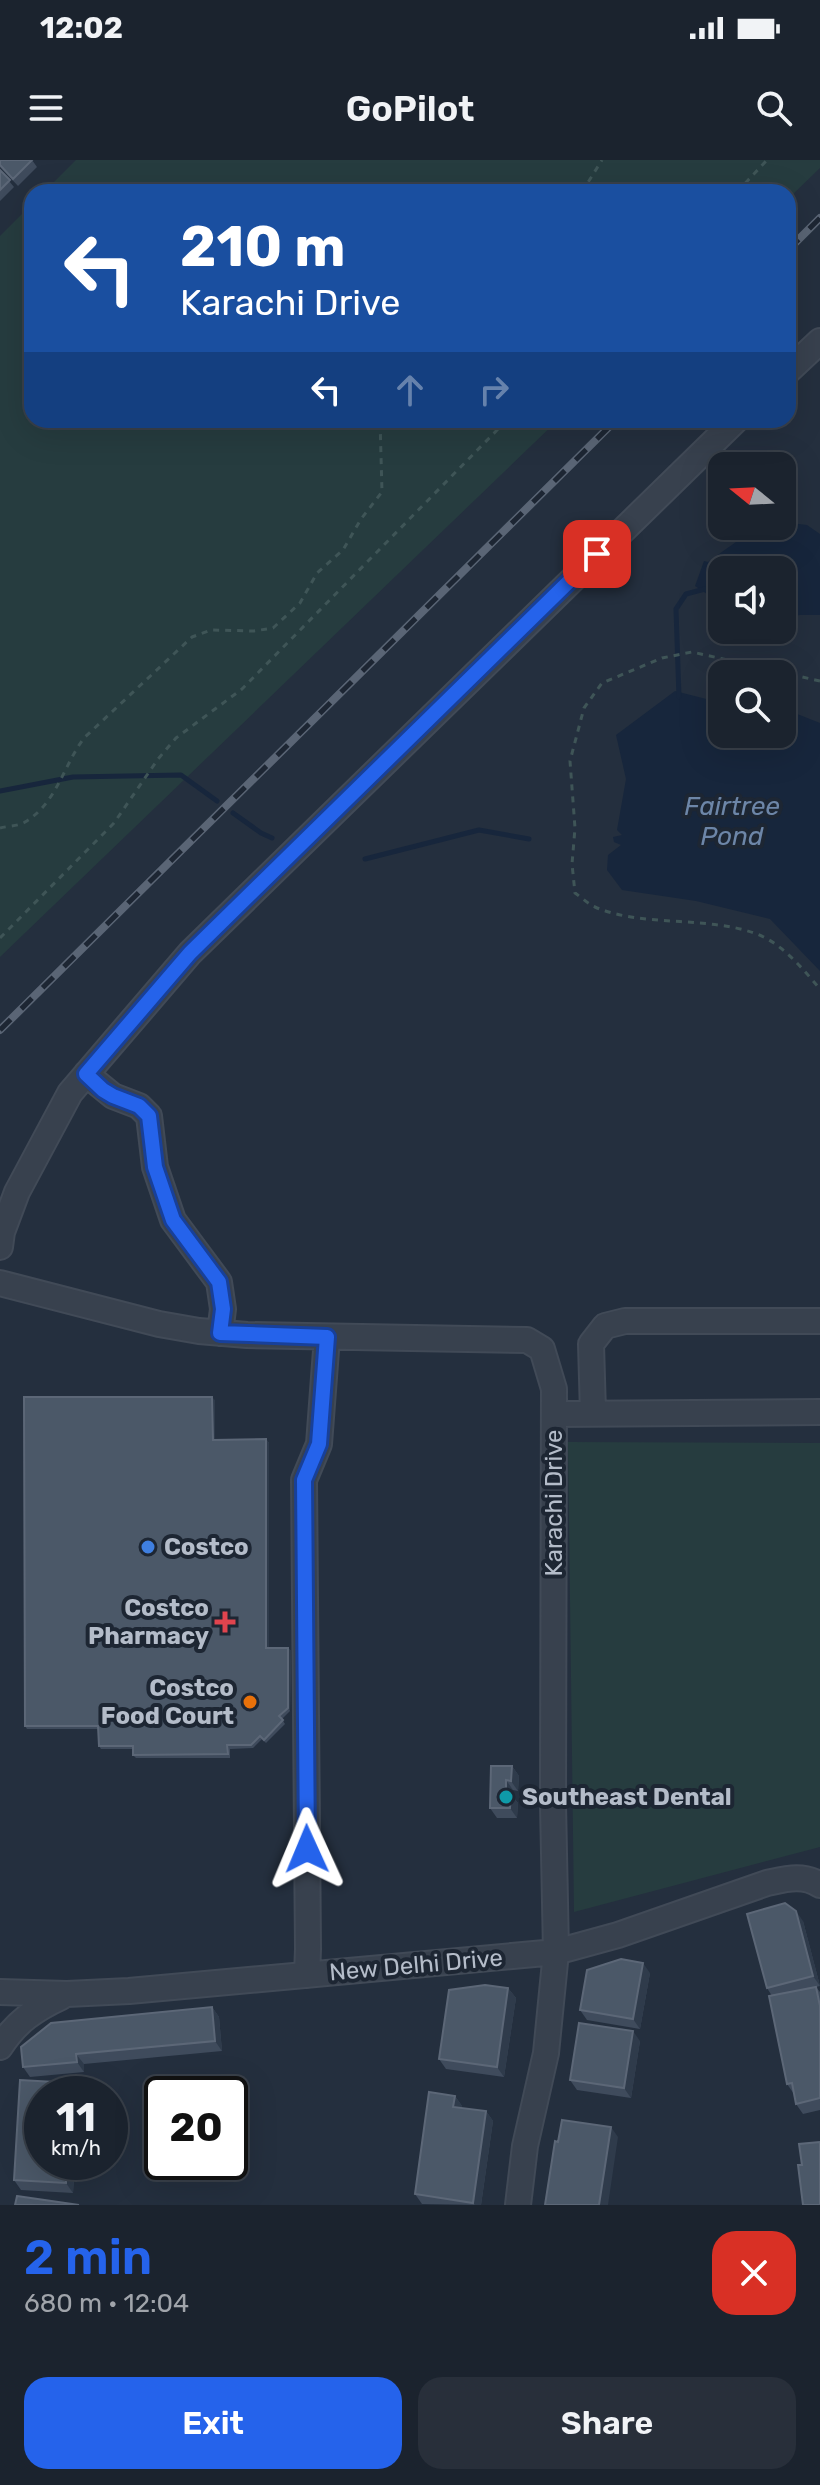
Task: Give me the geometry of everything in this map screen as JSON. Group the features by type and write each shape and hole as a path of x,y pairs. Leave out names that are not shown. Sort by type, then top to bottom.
{"street":[{"path":"796,364 820,341"},
{"path":"0,1247 17,1192 70,1093 190,953 728,428"},
{"path":"86,1074 103,1090 139,1106 149,1116 155,1167 173,1220 219,1282 223,1309 220,1333"},
{"name":"Karachi Drive","path":"0,1283 159,1324 220,1333 527,1340 542,1349 554,1389 553,1804 556,1952 546,2053 525,2146 518,2205"},
{"path":"593,1413 591,1344 605,1326 625,1321 820,1321"},
{"path":"307,1975 304,1480 319,1444 327,1337"},
{"path":"554,1414 820,1412"},
{"name":"New Delhi Drive","path":"0,1992 67,1994 142,1990 556,1952 618,1935 767,1883 792,1878 811,1879 820,1885"},
{"path":"0,2047 12,2028 36,2009 67,1994"}],"path":[{"path":"587,184 602,160"},
{"path":"744,184 767,160"},
{"path":"0,828 24,823 56,791 70,757 84,738 192,637 211,630 273,628 300,603 317,573 343,550 382,492 380,428"},
{"path":"0,938 114,823 176,738 242,689 499,428"},
{"path":"820,681 747,663 688,653 667,657 602,683 584,708 570,761 575,828 572,864 575,893 593,906 619,914 711,924 756,933 791,956 820,989"}],"green space":[{"path":"76,160 820,160 820,168 796,191 796,184 52,184"},
{"path":"24,212 24,428 550,428 0,957 0,236"},
{"path":"568,1442 820,1443 820,1847 574,1912"}],"water":[{"path":"796,524 807,525 820,534 820,615 796,616 796,556 717,556 741,540 796,540"},
{"path":"704,561 708,562 708,594 695,586"},
{"name":"Fairtree Pond","path":"675,691 708,699 708,748 796,748 796,714 820,723 820,971 770,919 696,901 622,890 607,870 608,855 621,845 614,842 613,837 622,835 617,830 626,779 616,735"}],"building":[{"path":"0,160 32,160 13,179 0,165"},
{"path":"0,170 10,180 0,190"},
{"name":"Costco","path":"24,1397 212,1397 213,1440 266,1439 266,1648 288,1648 288,1708 279,1716 283,1720 264,1740 260,1736 251,1745 227,1745 228,1754 133,1755 133,1746 99,1746 98,1726 25,1726"},
{"path":"491,1766 512,1766 511,1781 506,1780 506,1794 511,1793 510,1808 490,1808"},
{"path":"785,1903 796,1911 813,1976 767,1988 747,1914"},
{"path":"621,1959 643,1963 633,2019 580,2010 587,1970"},
{"path":"485,1985 508,1988 497,2067 439,2059 449,1990"},
{"path":"816,1987 820,2006 820,2098 796,2104 792,2083 787,2084 769,1996"},
{"path":"212,2007 215,2041 76,2054 77,2062 23,2067 21,2047 51,2023"},
{"path":"579,2023 633,2031 624,2088 570,2080"},
{"path":"20,2080 24,2080 24,2180 66,2180 66,2183 14,2180"},
{"path":"429,2092 455,2096 453,2107 486,2111 473,2203 415,2194"},
{"path":"562,2120 611,2127 599,2205 545,2205 555,2141 558,2142"},
{"path":"820,2142 820,2205 803,2205 799,2144"},
{"path":"17,2196 79,2205 15,2205"}],"waterway":[{"path":"679,697 676,609 686,594 705,589"},
{"path":"0,791 73,777 181,775 217,801"},
{"path":"233,813 272,838"},
{"path":"365,859 479,830 529,839"}],"railway":[{"path":"796,242 820,218"},
{"path":"0,1030 608,428"}],"place":[{"name":"Costco","path":"148,1547"},
{"name":"Costco Pharmacy","path":"225,1622"},
{"name":"Costco Food Court","path":"250,1702"},
{"name":"Southeast Dental","path":"506,1797"}],"route":[{"path":"307,1849 304,1480 319,1444 327,1337 220,1333 223,1309 219,1282 173,1220 155,1167 149,1116 139,1106 103,1090 86,1074 190,953 597,554"}]}
